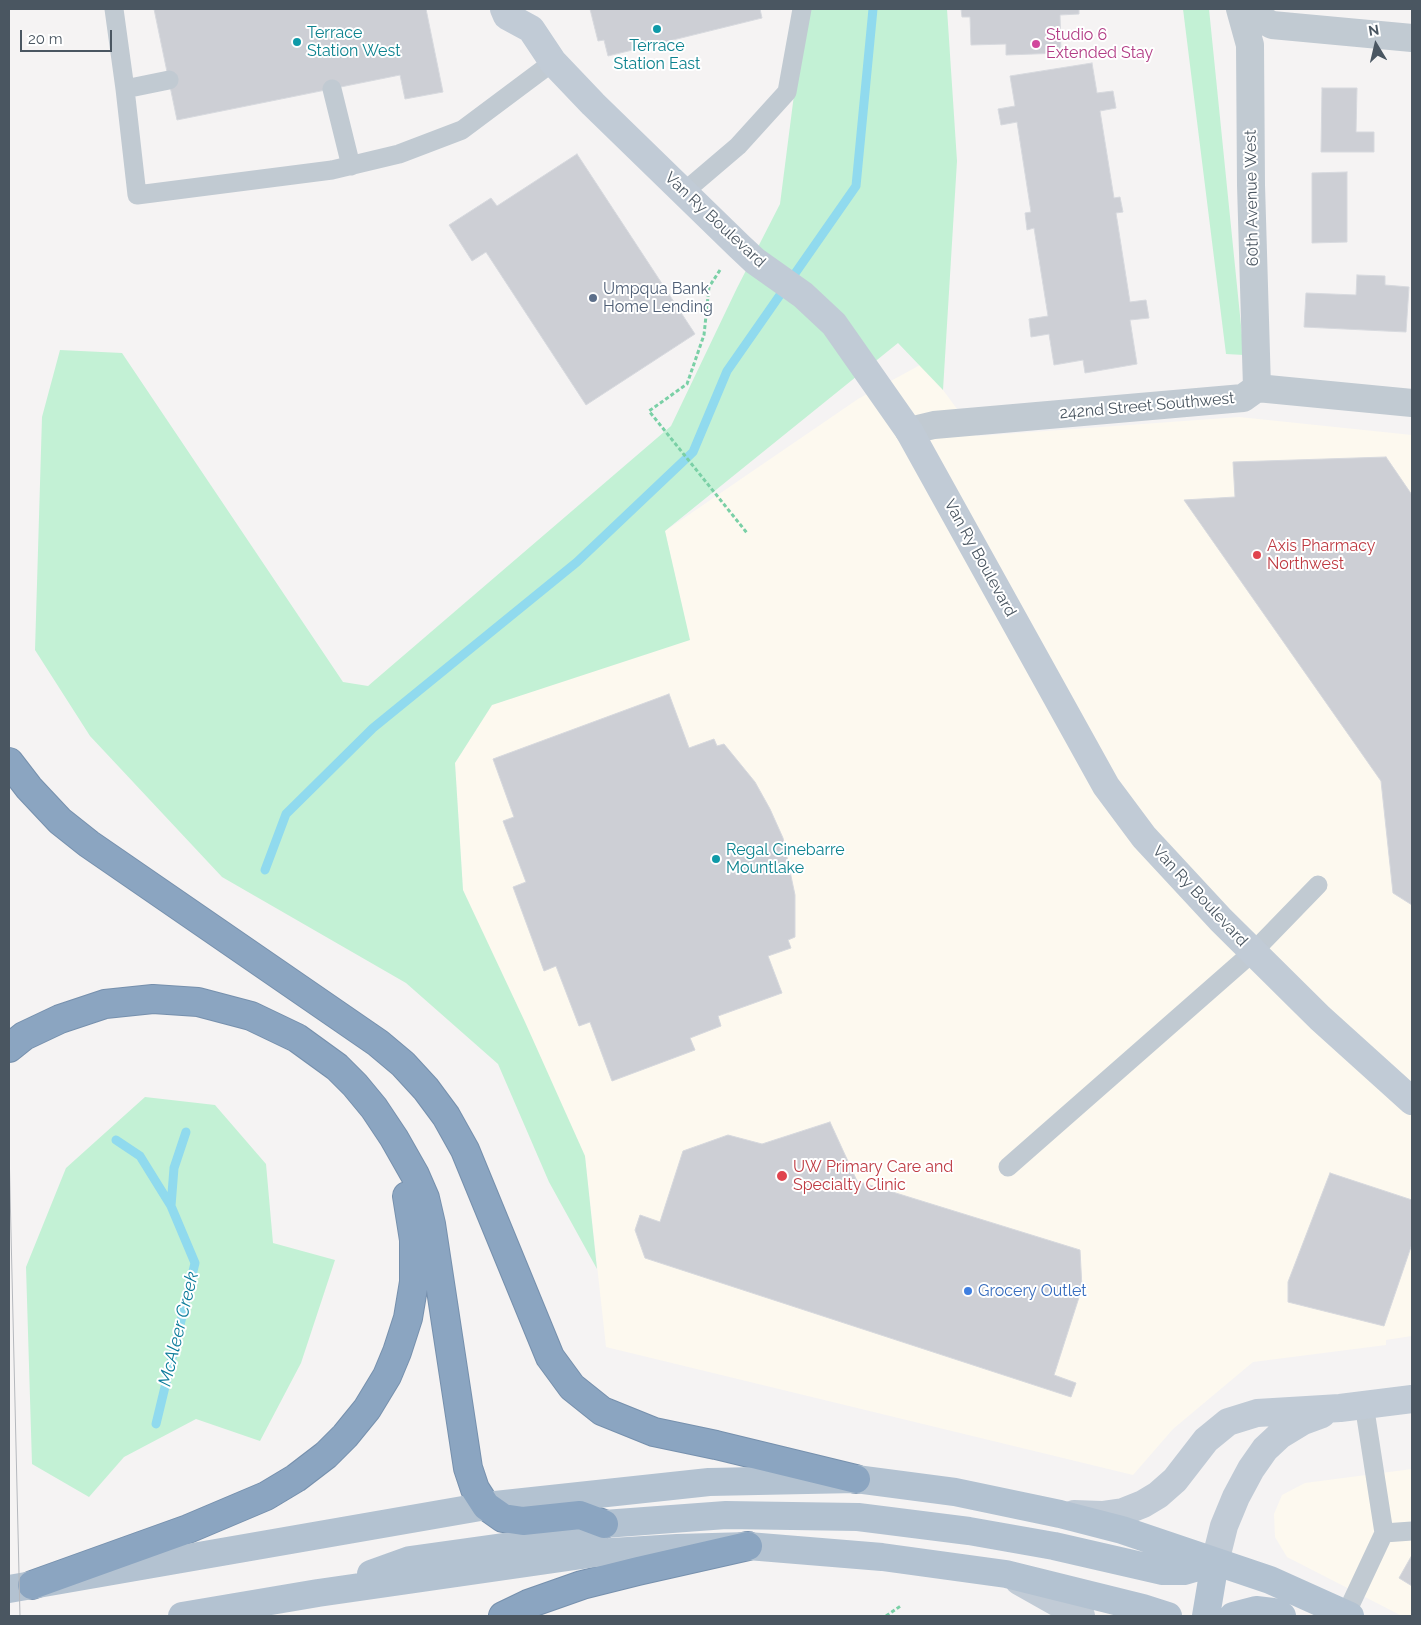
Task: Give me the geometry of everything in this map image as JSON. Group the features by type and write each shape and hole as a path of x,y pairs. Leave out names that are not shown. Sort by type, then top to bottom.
{"highway":[{"path":"9,762 29,788 60,821 134,876 378,1043 403,1064 426,1089 446,1116 465,1150 550,1357 572,1387 602,1411 654,1432 716,1444 856,1479"},
{"path":"9,1048 24,1036 60,1018 105,1004 152,999 198,1002 252,1016 296,1038 337,1067 374,1108 415,1175 425,1198 431,1224 468,1468 475,1489 486,1506 503,1518 523,1521 580,1515 604,1524"},
{"path":"21,1587 188,1529 266,1496 296,1478 326,1454 345,1436 367,1409 387,1376 397,1352 408,1318 414,1282 414,1240 409,1204 395,1156 374,1108"},
{"path":"503,1616 528,1604 582,1585 638,1570 748,1546"}],"main road":[{"path":"21,1587 486,1506 709,1482 856,1479 955,1492 1060,1514 1122,1530 1270,1580 1348,1615"},
{"path":"318,1593 410,1560 582,1536 604,1524 726,1515 858,1517 969,1531 1054,1546 1162,1571 1184,1571 1215,1562"},
{"path":"182,1616 318,1593 596,1553 748,1546 882,1556 1006,1574 1168,1616"},
{"path":"1206,1616 1215,1562"},
{"path":"1233,1616 1256,1610 1273,1612 1282,1616"}],"street":[{"name":"Van Ry Boulevard","path":"504,9 507,16 534,19 552,62 593,104 755,261 803,295 834,324 909,431 1106,786 1144,837 1221,920 1320,1018 1412,1102"},
{"path":"1241,9 1272,25 1412,38"},
{"name":"60th Avenue West","path":"1241,9 1250,45 1256,388"},
{"name":"242nd Street Southwest","path":"909,431 934,425 1243,398 1256,388 1412,403"},
{"path":"1060,1514 1102,1515 1123,1512 1143,1504 1158,1495 1175,1480 1206,1440 1228,1422 1257,1413 1352,1406 1412,1399"},
{"path":"1215,1562 1224,1526 1236,1497 1264,1449 1280,1435 1303,1421 1352,1406"},
{"path":"1006,1574 1081,1616"}],"lane":[{"path":"114,9 126,89 137,195 332,170 399,154 462,130 552,62"},
{"path":"684,192 738,146 786,92 802,9"},
{"path":"126,89 169,80"},
{"path":"332,89 351,166"},
{"path":"1008,1166 1253,952 1318,885"},
{"path":"1348,1615 1384,1533 1352,1406"},
{"path":"1384,1533 1412,1531"}],"path":[{"path":"723,265 709,287 704,335 687,384 649,411 747,533"},
{"path":"886,1616 902,1605"}],"shaded area":[{"path":"920,365 943,390 977,436 1239,417 1412,435 1412,1336 1386,1340 1386,1345 1253,1362 1173,1429 1133,1475 606,1347 585,1156 463,890 455,763 492,705 689,637 665,531 858,399"},
{"path":"1412,1469 1412,1616 1402,1616 1287,1557 1275,1537 1274,1514 1282,1495 1305,1483"}],"green space":[{"path":"805,9 947,9 957,161 943,390 898,343 665,531 690,640 492,705 455,763 463,890 585,1156 597,1269 549,1182 498,1064 406,983 222,877 90,736 35,650 42,417 60,350 122,353 343,682 368,686 671,426 737,288 780,204"},
{"path":"1183,9 1209,9 1244,355 1226,354"},
{"path":"145,1097 215,1105 266,1164 273,1243 335,1260 301,1363 260,1441 196,1419 124,1457 89,1497 32,1464 26,1267 66,1168"}],"building":[{"name":"Terrace Station West","path":"154,9 426,9 443,92 405,99 400,75 177,120"},
{"name":"Terrace Station East","path":"590,9 760,9 762,18 608,56 604,40 598,41"},
{"path":"961,9 1079,9 1079,14 1060,15 1061,53 1006,55 1006,44 971,45 970,17 962,17"},
{"path":"1092,63 1097,93 1113,91 1116,108 1100,111 1114,198 1120,197 1123,212 1116,213 1130,302 1146,300 1149,318 1130,320 1137,364 1085,373 1083,360 1054,365 1049,334 1031,337 1029,319 1048,316 1034,228 1027,230 1025,213 1031,212 1017,122 1001,125 998,109 1015,106 1010,76"},
{"path":"1322,88 1357,88 1356,132 1374,132 1374,152 1321,152"},
{"name":"Umpqua Bank Home Lending","path":"577,154 695,334 586,405 486,252 472,261 449,225 491,198 497,206"},
{"path":"1347,172 1347,242 1312,243 1312,173"},
{"path":"1357,275 1385,276 1385,285 1409,287 1406,332 1304,327 1306,293 1356,295"},
{"path":"1386,457 1412,495 1412,905 1393,893 1381,781 1184,500 1235,497 1233,462"},
{"path":"669,694 689,748 714,739 717,746 724,744 755,782 770,809 783,838 795,895 795,937 788,940 791,948 768,956 782,993 718,1016 721,1026 690,1038 695,1050 612,1081 590,1022 579,1026 556,966 544,971 513,887 526,882 503,821 514,817 493,759"},
{"path":"830,1122 857,1181 1080,1250 1082,1288 1054,1375 1076,1383 1071,1397 645,1258 635,1230 640,1215 660,1222 683,1151 728,1135 762,1144"},
{"path":"1330,1173 1412,1200 1412,1244 1384,1326 1288,1302 1288,1282"},
{"path":"1412,1555 1412,1586 1399,1578"}],"waterway":[{"path":"265,870 286,814 373,728 577,562 693,452 727,371 856,186 873,9"},
{"path":"171,1206 174,1168 186,1132"},
{"name":"McAleer Creek","path":"116,1140 140,1156 171,1206 195,1263 156,1424"}],"tram line":[{"path":"9,1147 20,1616"}],"place":[{"name":"Terrace Station East","path":"657,29"},
{"name":"Terrace Station West","path":"297,42"},
{"name":"Studio 6 Extended Stay","path":"1036,44"},
{"name":"Umpqua Bank Home Lending","path":"593,298"},
{"name":"Axis Pharmacy Northwest","path":"1257,555"},
{"name":"Regal Cinebarre Mountlake","path":"716,859"},
{"name":"UW Primary Care and Specialty Clinic","path":"782,1176"},
{"name":"Grocery Outlet","path":"968,1291"}]}
